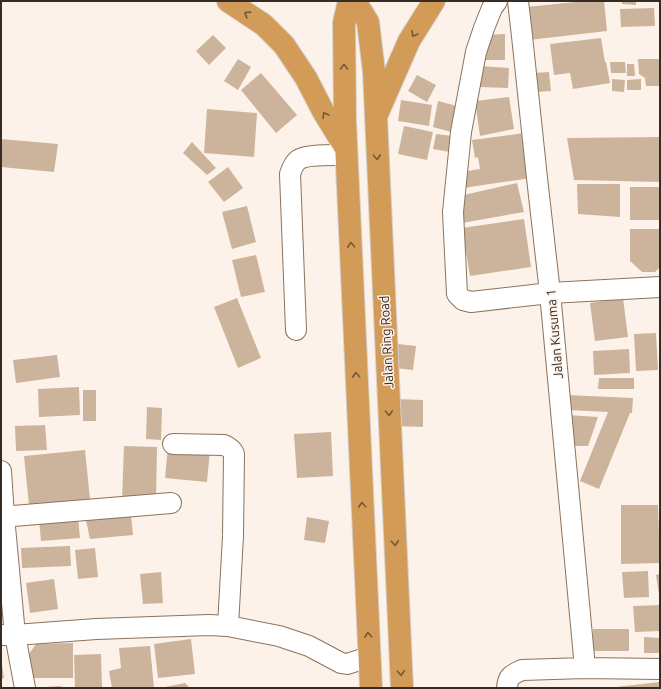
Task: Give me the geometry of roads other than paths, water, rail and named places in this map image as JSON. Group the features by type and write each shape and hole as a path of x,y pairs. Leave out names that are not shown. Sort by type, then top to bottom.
{"highway":[{"path":"228,1 264,25 284,45 306,78 346,152"},
{"path":"349,1 344,23 345,121 371,688"},
{"name":"Jalan Ring Road","path":"355,1 368,22 374,72 402,688"},
{"path":"376,118 409,42 434,1"}],"street":[{"path":"497,1 492,8 476,52 461,132 453,212 457,294 463,300 471,302 550,293 660,287"},
{"name":"Jalan Kusuma 1","path":"518,1 550,293 585,668"},
{"path":"296,330 290,174 293,165 299,159 307,156 346,152"},
{"path":"173,444 224,446 229,447 234,454 233,536 228,626"},
{"path":"1,471 8,635 25,688"},
{"path":"3,516 171,503"},
{"path":"8,635 96,629 209,625 228,626 279,636 309,646 341,663 347,664 369,657"},
{"path":"507,688 510,676 522,670 585,668 660,669"}]}
